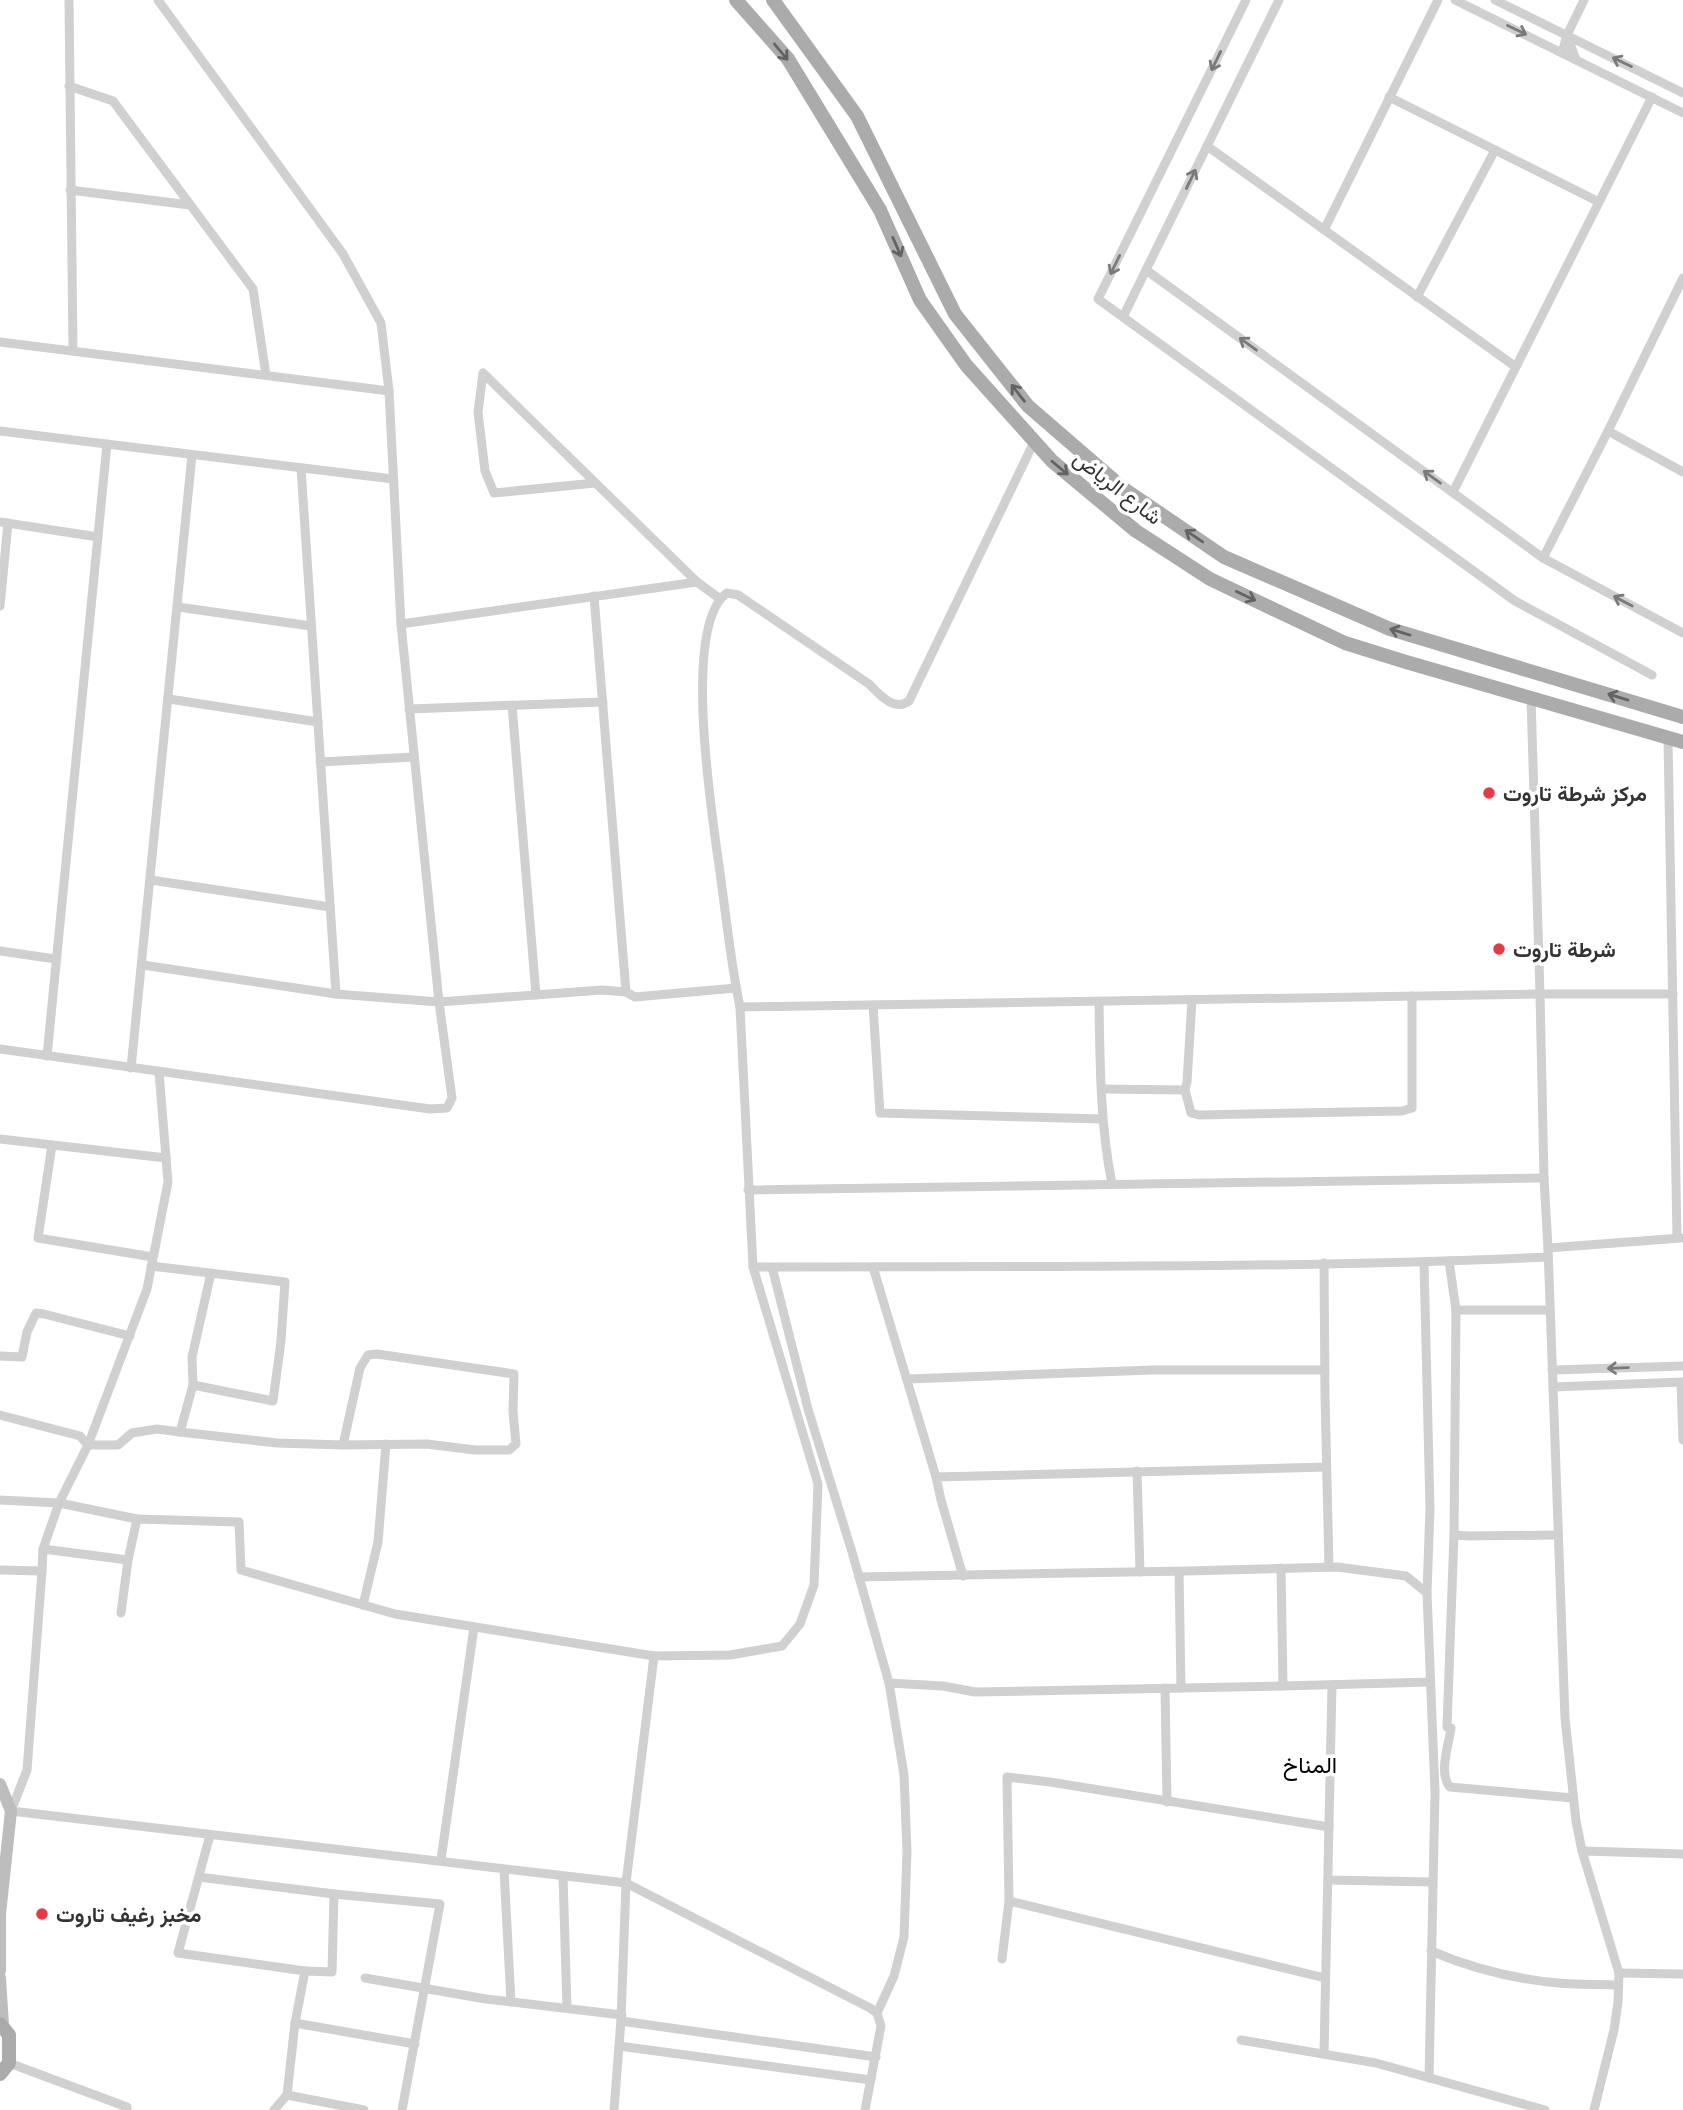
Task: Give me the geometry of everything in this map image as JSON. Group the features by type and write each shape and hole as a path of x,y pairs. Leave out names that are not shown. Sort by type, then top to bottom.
{"main road":[{"name":"شارع الرياض","path":"736,0 788,59 880,210 920,300 966,365 1052,461 1136,531 1210,579 1345,643 1683,742"},
{"name":"شارع الرياض","path":"773,0 857,116 955,314 1028,406 1124,489 1224,557 1390,629 1683,717"},
{"path":"1,2025 9,2035 4,2068"}],"street":[{"path":"69,0 73,351"},
{"path":"0,1049 430,1109 447,1108 452,1098 439,1002 401,624 388,391 380,323 343,254 158,0"},
{"path":"1246,0 1098,299 1515,601 1652,675"},
{"path":"1123,317 1279,0"},
{"path":"1324,230 1438,0"},
{"path":"1455,0 1683,113"},
{"path":"1495,0 1683,93"},
{"path":"1562,53 1567,35 1584,0"},
{"path":"1567,35 1576,60"},
{"path":"68,86 113,101 253,289 266,376"},
{"path":"1390,97 1599,202"},
{"path":"1453,492 1652,97"},
{"path":"1207,146 1516,367"},
{"path":"1418,297 1495,150"},
{"path":"70,190 190,205"},
{"path":"1146,270 1543,558 1683,633"},
{"path":"1543,558 1683,278"},
{"path":"0,342 388,391"},
{"path":"595,483 494,493 485,471 478,412 483,373 697,582 719,598"},
{"path":"1608,430 1683,472"},
{"path":"0,431 393,479"},
{"path":"0,1500 59,1503 137,1519 239,1522 241,1570 394,1614 654,1656 730,1655 782,1646 800,1624 814,1585 818,1484 752,1267 740,1007 732,970 707,776 702,678 706,634 719,598 727,593 738,595 869,684 886,700 897,706 904,705 909,701 1034,442"},
{"path":"47,1056 107,444"},
{"path":"131,1068 192,454"},
{"path":"301,468 336,994"},
{"path":"0,606 4,523 98,537"},
{"path":"401,624 697,582"},
{"path":"594,596 626,992"},
{"path":"178,607 311,626"},
{"path":"1531,698 1544,1178 1565,1718 1573,1798 1582,1850 1619,1972 1614,2030 1594,2110"},
{"path":"169,699 318,722"},
{"path":"409,709 603,702"},
{"path":"512,705 536,995"},
{"path":"752,1267 1424,1262 1548,1253 1680,1238 1668,737"},
{"path":"320,762 414,757"},
{"path":"1671,866 1683,869"},
{"path":"151,880 330,907"},
{"path":"0,951 56,959"},
{"path":"143,965 336,994 439,1002 602,990 626,992 635,997 736,988"},
{"path":"740,1007 1673,994"},
{"path":"1192,1000 1185,1090 1191,1113 1199,1115 1402,1111 1412,1108 1412,996"},
{"path":"1098,1002 1102,1119 1112,1184"},
{"path":"873,1005 880,1113 1102,1119"},
{"path":"0,1971 0,1914 11,1811 27,1770 43,1549 59,1503 88,1444 147,1289 168,1182 159,1072"},
{"path":"1102,1089 1185,1090"},
{"path":"0,1139 166,1158"},
{"path":"52,1145 38,1238 211,1273 285,1282 273,1401 192,1385"},
{"path":"748,1190 1544,1178"},
{"path":"1449,1261 1456,1310 1454,1535 1447,1727 1451,1728 1445,1769 1446,1783 1450,1787 1573,1798"},
{"path":"1424,1262 1430,1507 1427,1593 1435,1792 1429,2078"},
{"path":"1324,1263 1329,1567"},
{"path":"772,1267 808,1409 889,1683 904,1775 904,1937 894,1976 877,2014"},
{"path":"873,1267 908,1379 963,1576"},
{"path":"180,1432 192,1385 192,1357 211,1273"},
{"path":"1456,1310 1550,1310"},
{"path":"0,1356 22,1357 27,1332 36,1314 130,1336"},
{"path":"0,1415 80,1436 88,1444 118,1444 132,1433 157,1429 277,1443 343,1445 427,1444 475,1450 509,1450 516,1444 514,1374 377,1354 368,1355 360,1368 343,1445"},
{"path":"1552,1370 1683,1366"},
{"path":"908,1379 1152,1370 1324,1370"},
{"path":"1553,1387 1682,1382 1683,1440"},
{"path":"363,1605 378,1542 386,1444"},
{"path":"936,1476 1326,1466"},
{"path":"1137,1471 1140,1572"},
{"path":"121,1613 137,1519"},
{"path":"1454,1535 1558,1535"},
{"path":"43,1549 128,1560"},
{"path":"859,1577 1329,1567 1406,1576 1427,1593"},
{"path":"1281,1568 1283,1686"},
{"path":"0,1570 41,1571"},
{"path":"1179,1572 1181,1688"},
{"path":"440,1860 474,1628"},
{"path":"614,2110 622,2018 626,1883 654,1656"},
{"path":"889,1683 943,1686 975,1692 1430,1682"},
{"path":"1324,2054 1332,1685"},
{"path":"1165,1688 1167,1802"},
{"path":"1002,1959 1009,1901 1007,1777 1329,1827"},
{"path":"0,1784 11,1811"},
{"path":"11,1811 626,1883 858,2001 877,2014 881,2026 865,2110"},
{"path":"210,1835 178,1953 305,1971 332,1972 334,1894"},
{"path":"1582,1850 1683,1854"},
{"path":"504,1870 511,2002"},
{"path":"563,1876 567,2008"},
{"path":"199,1877 440,1904 402,2110"},
{"path":"1328,1880 1432,1882"},
{"path":"1009,1901 1325,1978"},
{"path":"1431,1951 1454,1961 1512,1976 1560,1984 1618,1984"},
{"path":"274,2110 287,2095 295,2022 305,1971"},
{"path":"1619,1972 1683,1974"},
{"path":"0,1978 1,2025"},
{"path":"365,1978 876,2057"},
{"path":"295,2022 415,2044"},
{"path":"1241,2040 1376,2063 1545,2110"},
{"path":"619,2046 871,2080"},
{"path":"4,2068 127,2107 127,2110"},
{"path":"287,2095 364,2110"}],"place":[{"name":"مركز شرطة تاروت","path":"1489,793"},
{"name":"شرطة تاروت","path":"1499,949"},
{"name":"مخبز رغيف تاروت","path":"42,1914"}],"district":[{"name":"المناخ","path":"1310,1764"}]}
